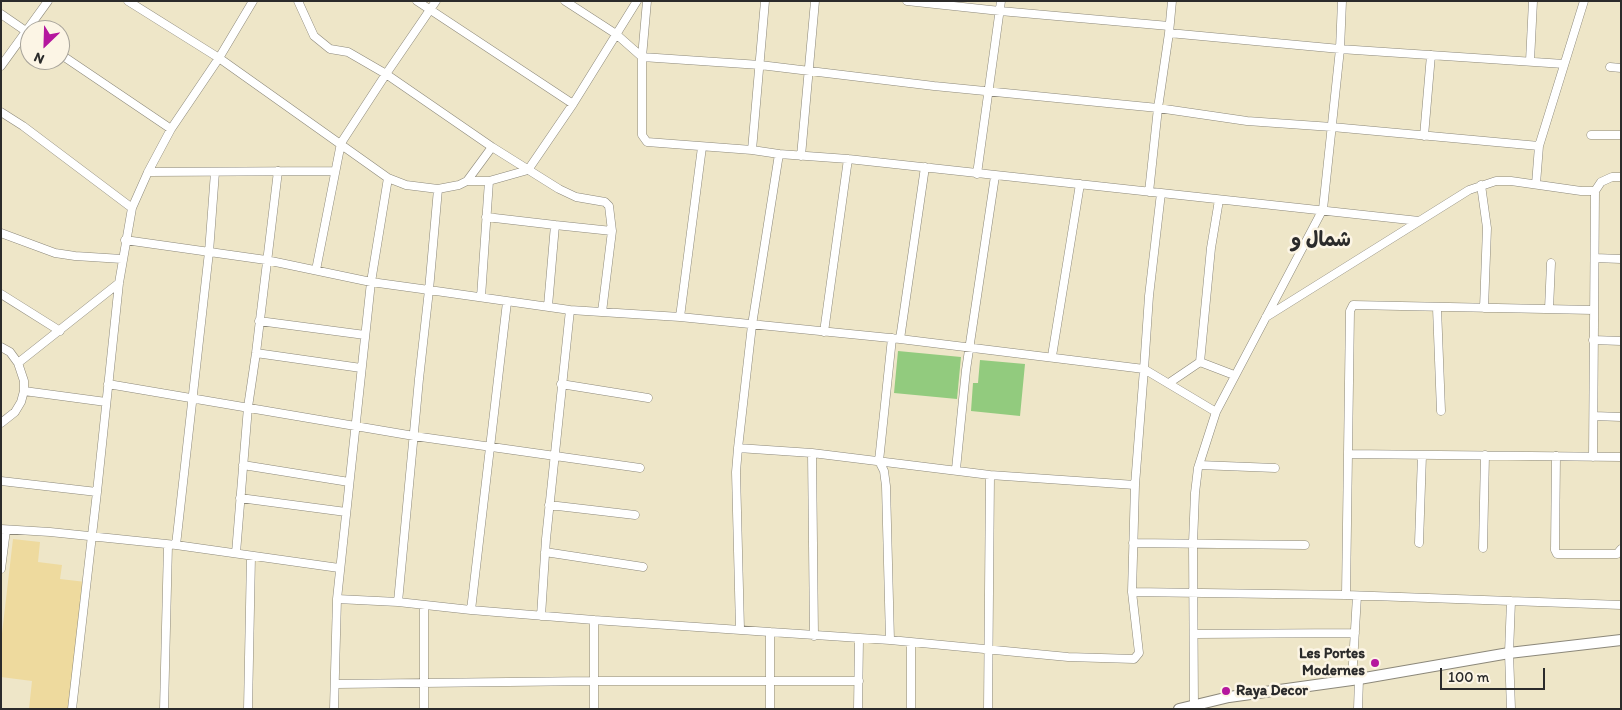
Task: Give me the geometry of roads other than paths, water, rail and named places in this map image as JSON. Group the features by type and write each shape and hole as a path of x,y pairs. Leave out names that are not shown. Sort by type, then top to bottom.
{"street":[{"path":"37,20 48,1"},
{"path":"128,1 219,58 388,178 406,185 438,189 459,186 467,181 492,147"},
{"path":"72,709 119,283 132,208 148,172 171,129 219,58 253,1"},
{"path":"298,1 314,36 330,49 348,52 386,74 492,147 567,194 604,202 609,206 612,231 602,312"},
{"path":"417,1 573,104"},
{"path":"316,270 341,143 436,1"},
{"path":"565,1 616,34 642,57 760,65 988,92 1158,108 1247,121 1539,146"},
{"path":"467,181 489,181 528,170 573,104 637,1"},
{"path":"646,1 642,57 642,135 643,139 647,142 848,159 1219,200 1323,209 1418,221"},
{"path":"752,150 765,1"},
{"path":"801,156 815,1"},
{"path":"907,1 1340,49 1564,64"},
{"path":"977,174 1001,1"},
{"path":"1149,192 1172,1"},
{"path":"1194,707 1193,543 1195,493 1199,465 1216,412 1323,209 1340,49 1342,1"},
{"path":"1530,61 1532,1"},
{"path":"1536,184 1539,146 1584,1"},
{"path":"1,14 20,27"},
{"path":"1,66 20,44"},
{"path":"1424,136 1431,55"},
{"path":"70,61 171,129"},
{"path":"1610,67 1621,68"},
{"path":"1,112 23,126 132,208"},
{"path":"1591,135 1621,134"},
{"path":"680,317 702,147"},
{"path":"740,630 736,472 752,325 778,154"},
{"path":"824,332 848,159"},
{"path":"890,640 885,477 879,461 896,339 924,167"},
{"path":"236,553 248,407 278,171"},
{"path":"148,172 335,171"},
{"path":"164,709 172,545 209,252 215,172"},
{"path":"956,470 962,402 995,176"},
{"path":"1593,457 1595,191 1602,182 1612,177 1621,176"},
{"path":"334,709 339,568 371,282 388,178"},
{"path":"1265,317 1418,221 1469,190 1481,185 1496,181 1512,180 1581,191 1595,191"},
{"path":"481,298 489,181"},
{"path":"1052,356 1080,184"},
{"path":"1481,185 1487,228 1484,308"},
{"path":"398,602 438,189"},
{"path":"337,599 398,602 540,616 890,640 1068,657 1134,659 1139,653 1132,592 1135,485 1151,279 1160,193"},
{"path":"1168,384 1200,362 1211,248 1219,200"},
{"path":"486,217 612,231"},
{"path":"548,306 555,224"},
{"path":"1,234 55,253 122,259"},
{"path":"125,240 266,260 371,282 570,310 680,317 896,339 1052,356 1144,369 1216,412"},
{"path":"1595,258 1621,259"},
{"path":"1549,309 1551,263"},
{"path":"18,362 119,283"},
{"path":"1,294 60,331"},
{"path":"471,610 507,302"},
{"path":"1346,595 1351,308 1360,304 1437,308 1593,310"},
{"path":"1437,308 1441,411"},
{"path":"540,616 549,505 570,310"},
{"path":"259,321 366,335"},
{"path":"1593,340 1621,342"},
{"path":"1,347 10,352 18,362 22,372 24,391 21,402 15,412 1,423"},
{"path":"256,353 362,368"},
{"path":"1200,362 1234,375"},
{"path":"108,384 414,436 640,468"},
{"path":"561,384 648,398"},
{"path":"24,391 106,402"},
{"path":"1594,416 1621,417"},
{"path":"738,448 812,453 990,474 1135,485"},
{"path":"812,453 814,636"},
{"path":"1348,454 1621,457"},
{"path":"1419,543 1422,455"},
{"path":"1483,548 1485,456"},
{"path":"1556,456 1555,550 1557,554 1617,554 1621,549"},
{"path":"243,465 349,482"},
{"path":"1199,465 1274,468"},
{"path":"988,709 990,474"},
{"path":"1,480 97,492"},
{"path":"240,498 346,512"},
{"path":"549,505 635,515"},
{"path":"1,569 3,529 172,545 339,568"},
{"path":"1134,543 1305,545"},
{"path":"545,552 643,567"},
{"path":"248,709 251,556"},
{"path":"1132,592 1346,595 1621,605"},
{"path":"1358,596 1355,633 1358,709"},
{"path":"1511,601 1509,653 1511,709"},
{"path":"424,605 424,709"},
{"path":"594,620 594,709"},
{"path":"770,632 770,709"},
{"path":"1194,634 1355,633"},
{"path":"858,709 859,639"},
{"path":"1179,709 1194,707 1229,697 1356,680 1509,653 1621,640"},
{"path":"911,642 912,709"},
{"path":"336,684 859,681"}],"place":[{"name":"Les Portes Modernes","path":"1375,663"},
{"name":"Raya Decor","path":"1226,691"}],"district":[{"name":"شمال و","path":"1321,241"}]}
